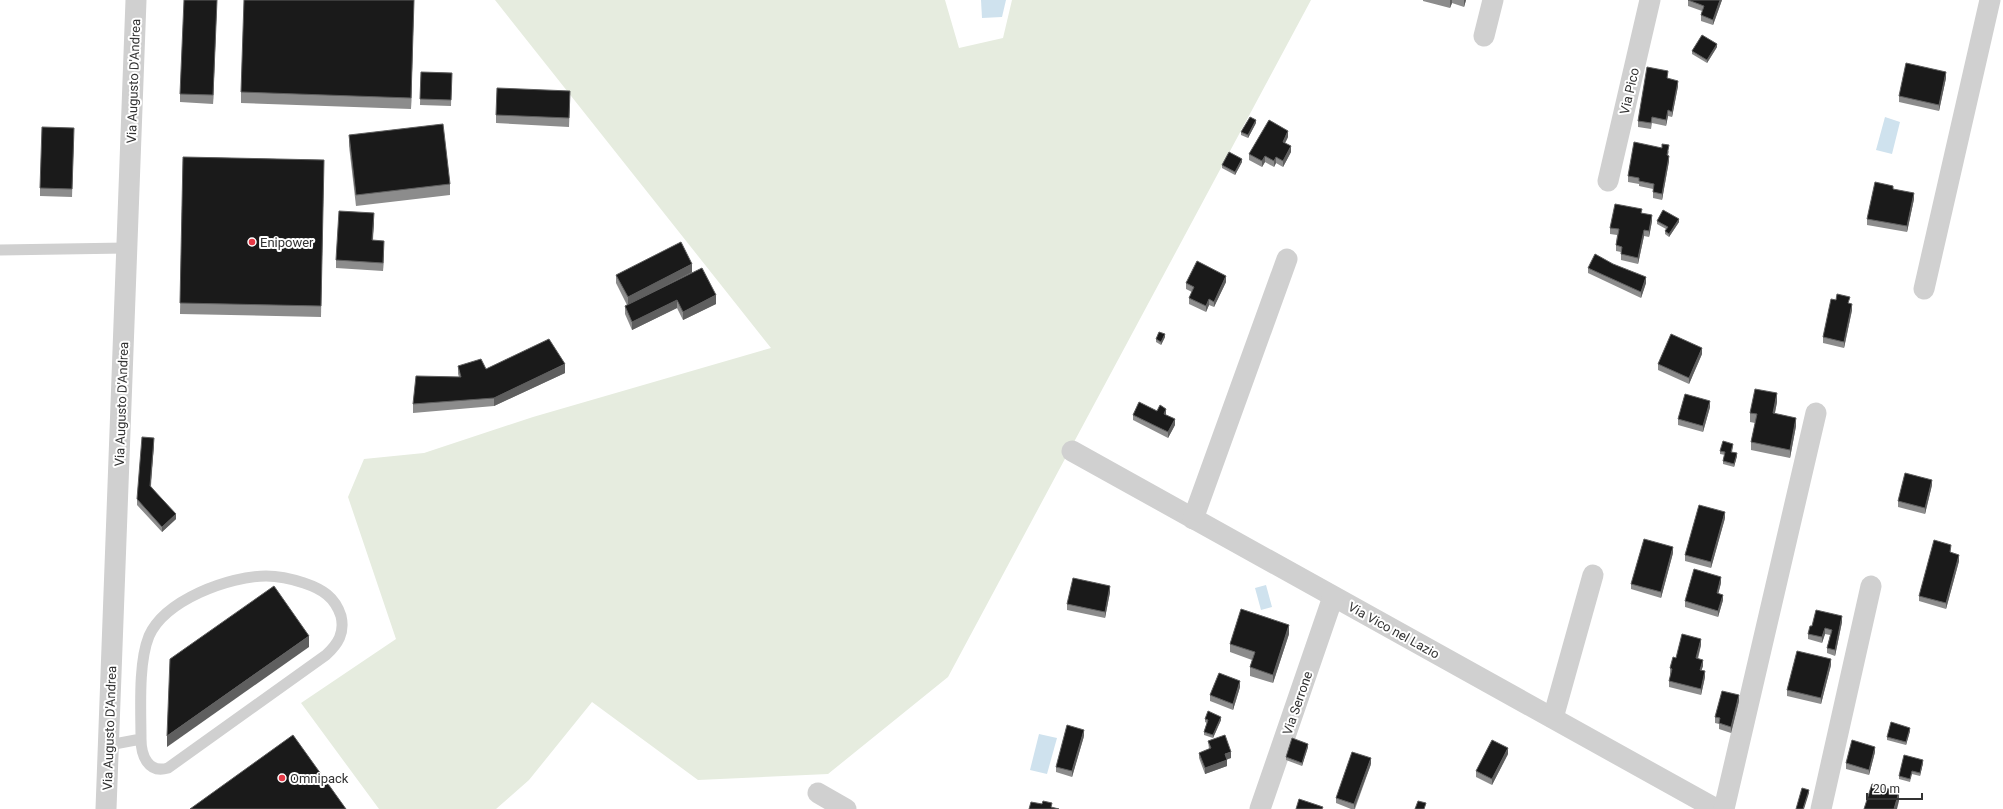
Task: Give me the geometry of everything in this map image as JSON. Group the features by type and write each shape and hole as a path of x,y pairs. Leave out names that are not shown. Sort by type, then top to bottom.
{"street":[{"name":"Via Augusto D'Andrea","path":"106,809 136,0"},
{"path":"1484,36 1493,0"},
{"name":"Via Pico","path":"1608,181 1650,0"},
{"path":"1924,289 1990,0"},
{"path":"1193,518 1287,259"},
{"path":"1724,809 1816,413"},
{"name":"Via Vico nel Lazio","path":"1072,451 1716,809"},
{"path":"1553,718 1593,575"},
{"path":"1821,809 1871,586"},
{"name":"Via Serrone","path":"1260,809 1333,596"},
{"path":"818,793 846,809"}],"lane":[{"path":"0,250 126,248"},
{"path":"265,576 285,577 302,582 320,589 331,597 340,613 343,629 336,645 320,660 168,768 156,770 147,763 141,748 141,739 142,687 145,651 153,629 172,609 190,598 220,586 241,579 265,576"},
{"path":"109,745 141,739"}],"shaded area":[{"path":"495,0 945,0 959,48 1003,38 1012,0 1311,0 948,677 828,774 698,780 592,702 529,780 496,809 379,809 301,703 396,639 348,497 364,459 424,453 533,417 771,348"}],"water":[{"path":"981,0 1006,0 1002,17 982,18"},
{"path":"1885,117 1900,122 1892,154 1876,150"},
{"path":"1266,585 1272,607 1261,610 1255,588"},
{"path":"1039,734 1057,738 1047,774 1030,770"}],"building":[{"path":"184,0 217,0 213,95 180,94"},
{"path":"244,0 414,0 411,98 241,92"},
{"path":"1688,0 1720,0 1713,20 1701,15 1704,6"},
{"path":"1702,35 1717,44 1707,60 1692,51"},
{"path":"1906,63 1946,72 1939,105 1899,96"},
{"path":"1647,67 1668,71 1667,78 1678,81 1672,112 1668,110 1666,120 1652,117 1651,123 1638,121"},
{"path":"421,72 452,73 451,100 420,99"},
{"path":"497,88 570,91 569,118 496,115"},
{"path":"1250,117 1256,120 1248,135 1241,132"},
{"path":"1269,120 1288,131 1283,142 1291,146 1283,161 1276,157 1274,161 1265,156 1262,161 1249,154"},
{"path":"443,124 450,184 356,195 349,135"},
{"path":"42,127 74,128 72,189 40,188"},
{"path":"1634,142 1662,148 1662,144 1669,145 1667,155 1669,156 1662,194 1653,192 1654,184 1639,181 1639,178 1628,176"},
{"path":"1229,152 1242,159 1235,172 1222,165"},
{"name":"Enipower","path":"183,157 324,160 321,306 180,303"},
{"path":"1875,182 1893,186 1893,189 1914,193 1907,226 1867,219"},
{"path":"1615,204 1642,209 1641,213 1652,215 1649,231 1644,230 1638,258 1621,254 1622,247 1616,245 1619,229 1610,228"},
{"path":"1663,210 1679,219 1669,234 1665,231 1668,227 1657,221"},
{"path":"339,211 374,213 372,240 384,241 383,263 336,260"},
{"path":"681,242 692,264 628,297 616,275"},
{"path":"1595,254 1613,264 1646,277 1641,292 1588,268"},
{"path":"1197,261 1226,276 1214,302 1209,299 1206,306 1189,298 1194,287 1186,283"},
{"path":"702,268 716,295 683,312 677,300 632,322 625,306"},
{"path":"1837,294 1850,297 1848,303 1852,304 1844,342 1823,337 1831,299 1836,300"},
{"path":"1159,332 1165,334 1161,342 1156,339"},
{"path":"1671,334 1702,348 1689,378 1658,364"},
{"path":"549,339 565,364 494,398 413,404 416,376 461,377 458,366 481,359 486,369"},
{"path":"1755,389 1777,393 1773,413 1796,418 1790,450 1751,442 1757,414 1750,413"},
{"path":"1685,394 1710,401 1703,426 1678,419"},
{"path":"1139,402 1157,411 1160,405 1166,409 1164,414 1175,419 1168,432 1133,415"},
{"path":"142,437 154,438 150,486 176,514 162,527 137,499"},
{"path":"1723,441 1733,444 1731,452 1737,453 1734,464 1723,461 1725,452 1720,451"},
{"path":"1905,473 1932,480 1925,508 1898,501"},
{"path":"1699,505 1725,512 1711,562 1685,555"},
{"path":"1644,539 1673,547 1661,592 1631,584"},
{"path":"1934,540 1951,545 1950,552 1959,555 1946,603 1919,596"},
{"path":"1694,569 1721,577 1717,593 1723,595 1718,611 1685,601"},
{"path":"1073,578 1110,586 1105,612 1067,604"},
{"path":"274,586 309,636 167,736 170,659"},
{"path":"1241,609 1289,625 1273,675 1250,667 1255,652 1230,644"},
{"path":"1816,610 1842,616 1835,650 1827,648 1832,630 1825,628 1822,637 1808,634 1810,626 1812,626"},
{"path":"1682,634 1701,639 1696,658 1703,660 1700,670 1705,671 1701,689 1669,681 1673,657 1676,658"},
{"path":"1797,651 1831,659 1821,698 1787,690"},
{"path":"1219,673 1240,681 1233,704 1210,695"},
{"path":"1722,691 1739,695 1731,727 1719,723 1720,718 1715,717"},
{"path":"1208,711 1221,717 1213,735 1204,732 1208,720 1205,719"},
{"path":"1891,722 1910,728 1906,742 1887,737"},
{"path":"1067,725 1084,730 1072,771 1056,767"},
{"name":"Omnipack","path":"293,735 346,809 190,809"},
{"path":"1225,735 1231,752 1225,754 1227,760 1205,768 1199,753 1211,748 1208,741"},
{"path":"1292,738 1308,744 1302,763 1286,757"},
{"path":"1492,740 1508,748 1492,779 1476,771"},
{"path":"1852,740 1875,747 1869,770 1846,763"},
{"path":"1352,752 1371,758 1354,804 1336,798"},
{"path":"1904,755 1923,760 1920,773 1912,771 1910,779 1899,776"},
{"path":"1872,784 1899,792 1894,809 1864,809"},
{"path":"1802,788 1809,790 1803,809 1796,809"},
{"path":"1299,799 1323,807 1322,809 1296,809"},
{"path":"1043,801 1052,803 1051,807 1059,809 1029,809 1031,802 1042,804"},
{"path":"1418,801 1426,803 1424,809 1415,809"}],"place":[{"name":"Enipower","path":"252,242"},
{"name":"Omnipack","path":"282,778"}]}
